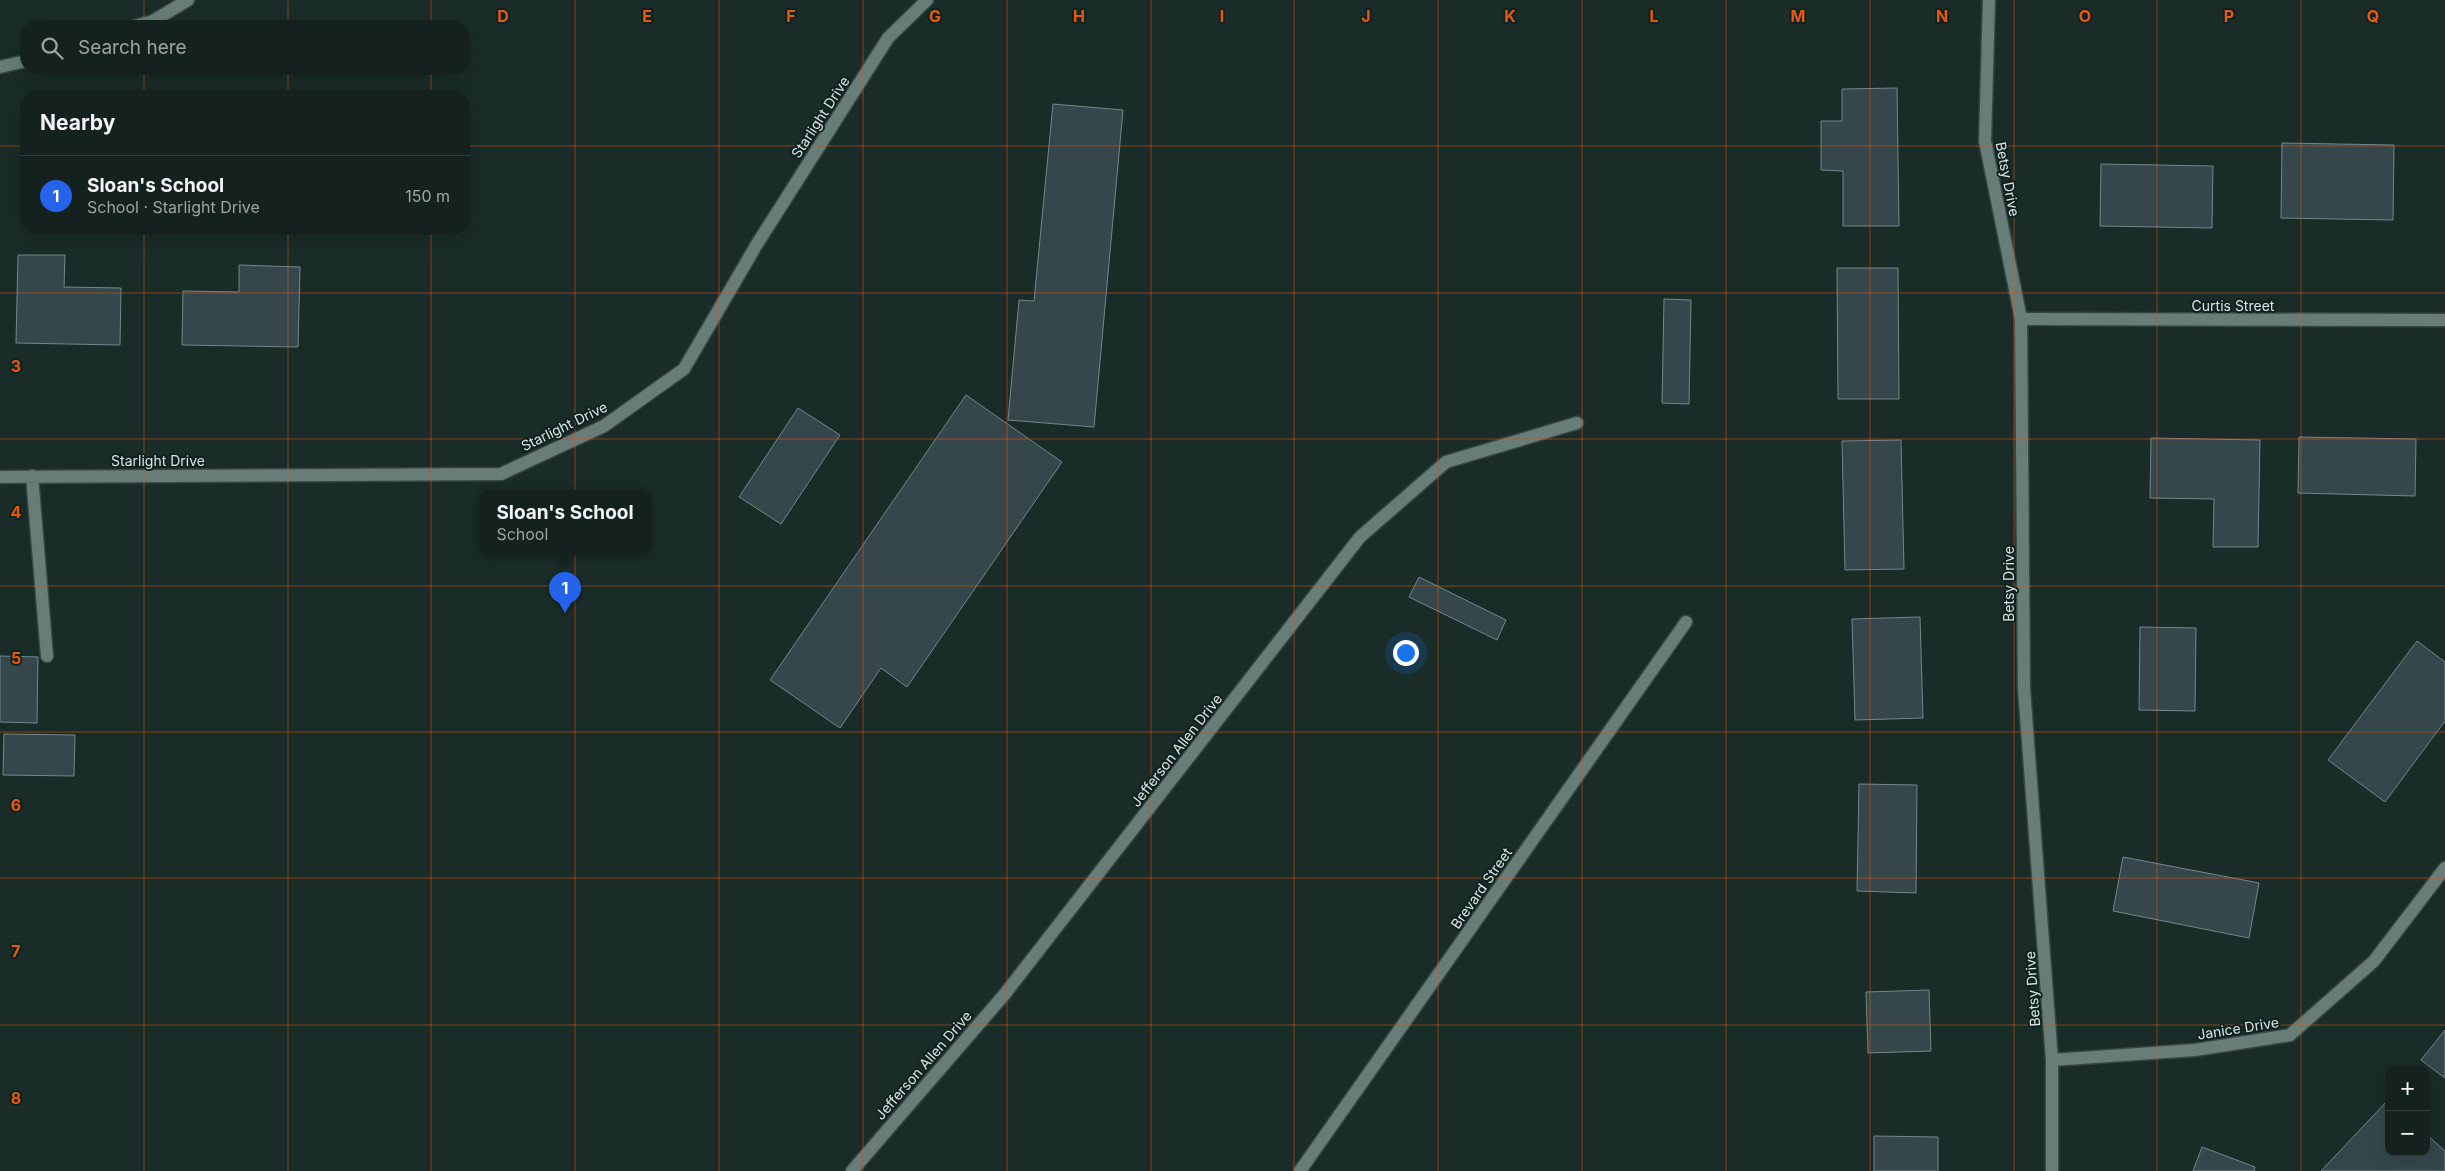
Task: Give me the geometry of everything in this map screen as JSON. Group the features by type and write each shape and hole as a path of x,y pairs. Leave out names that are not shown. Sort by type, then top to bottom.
{"street":[{"path":"153,20 188,0"},
{"name":"Starlight Drive","path":"0,477 501,474 604,426 684,369 757,244 888,38 927,0"},
{"name":"Betsy Drive","path":"1989,0 1985,141 2021,319 2024,689 2052,1060 2052,1171"},
{"path":"0,67 20,62"},
{"name":"Curtis Street","path":"2021,319 2445,320"},
{"name":"Jefferson Allen Drive","path":"852,1171 1004,995 1360,537 1446,462 1577,423"},
{"path":"32,476 48,656"},
{"name":"Brevard Street","path":"1300,1171 1686,622"},
{"name":"Janice Drive","path":"2052,1060 2195,1050 2290,1035 2374,961 2445,868"}],"building":[{"path":"1897,88 1899,226 1843,226 1843,171 1821,170 1821,121 1842,121 1842,89"},
{"path":"1053,104 1123,110 1094,427 1008,420 1019,300 1034,301"},
{"path":"2282,143 2394,145 2393,220 2281,218"},
{"path":"2101,164 2213,166 2212,228 2100,226"},
{"path":"18,255 65,255 64,287 121,288 120,345 16,343"},
{"path":"239,265 300,267 298,347 182,345 183,291 239,292"},
{"path":"1837,268 1898,268 1899,399 1838,399"},
{"path":"1664,299 1691,300 1689,404 1662,403"},
{"path":"966,395 1062,462 907,687 881,668 840,728 770,680"},
{"path":"798,408 840,435 781,524 739,497"},
{"path":"2299,437 2416,439 2415,496 2298,493"},
{"path":"2151,438 2260,440 2258,547 2213,547 2214,499 2150,498"},
{"path":"1901,440 1904,569 1845,570 1842,441"},
{"path":"1419,577 1506,620 1497,640 1409,597"},
{"path":"1920,617 1923,718 1855,720 1852,619"},
{"path":"2140,627 2196,628 2195,711 2139,710"},
{"path":"2417,641 2445,662 2445,721 2385,802 2328,760"},
{"path":"0,656 38,657 37,723 0,722"},
{"path":"4,734 75,735 74,776 3,775"},
{"path":"1859,784 1917,785 1916,893 1857,891"},
{"path":"2123,857 2259,883 2249,938 2113,911"},
{"path":"1929,990 1931,1051 1868,1053 1866,992"},
{"path":"2445,1030 2445,1078 2421,1060"},
{"path":"2385,1103 2385,1156 2430,1156 2430,1138 2445,1151 2445,1171 2321,1171"},
{"path":"1874,1136 1938,1137 1938,1171 1874,1171"},
{"path":"2202,1147 2255,1167 2254,1171 2193,1171"}],"place":[{"name":"Sloan's School","path":"565,613"}]}
